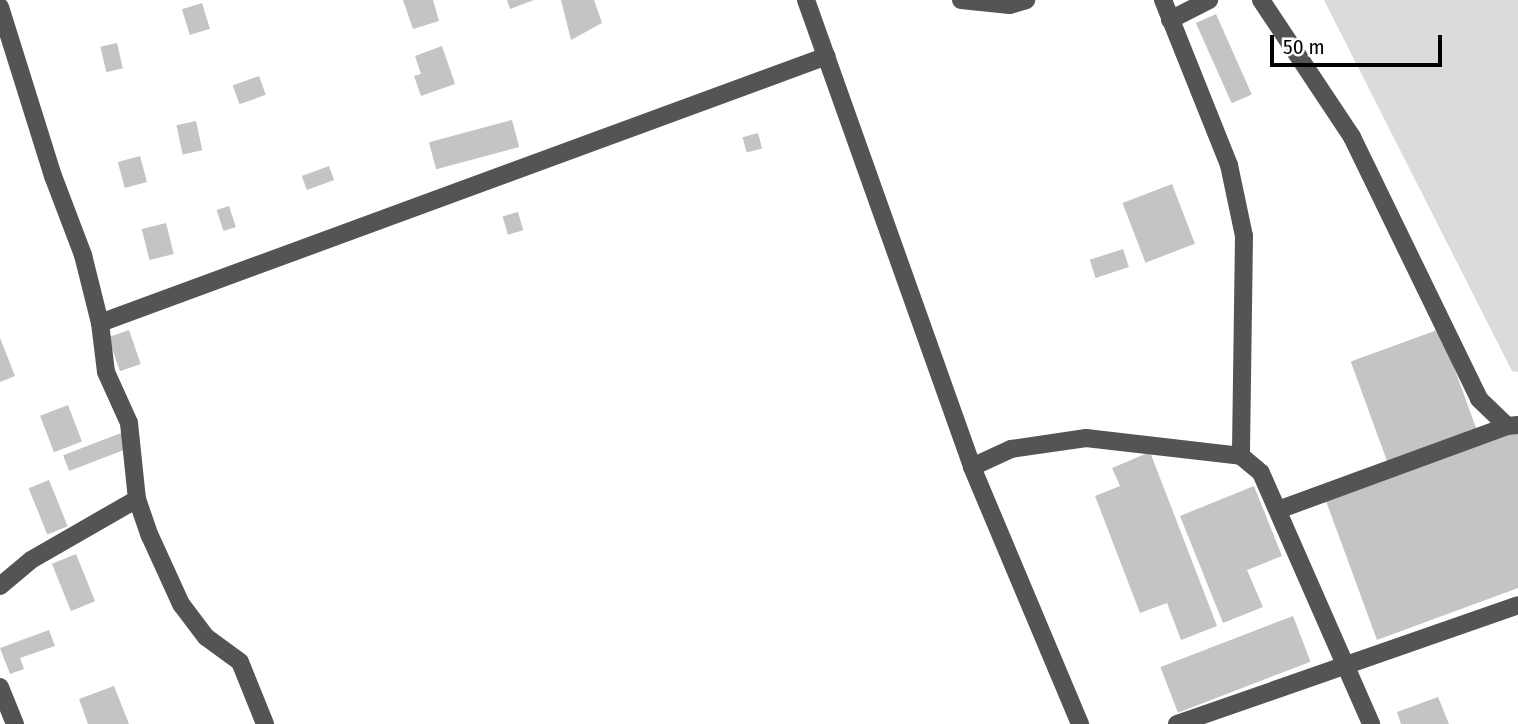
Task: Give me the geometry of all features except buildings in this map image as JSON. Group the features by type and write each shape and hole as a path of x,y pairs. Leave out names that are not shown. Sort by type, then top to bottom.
{"street":[{"path":"806,0 971,467 1080,724"},
{"path":"961,0 1010,5 1026,0"},
{"path":"1163,0 1229,165 1244,236 1241,456"},
{"path":"1170,20 1209,0"},
{"path":"1261,0 1352,137 1479,400 1513,426"},
{"path":"0,7 53,176 83,255 100,323 106,372 130,423 137,499 181,604 206,637 240,662 265,724"},
{"path":"100,323 827,56"},
{"path":"1278,510 1513,426"},
{"path":"971,467 1011,449 1086,438 1241,456 1261,473 1350,667 1371,724"},
{"path":"0,586 31,560 137,499"},
{"path":"1177,724 1350,667 1518,605"},
{"path":"0,687 16,724"}],"shaded area":[{"path":"1324,0 1518,0 1518,372 1512,371"}]}
